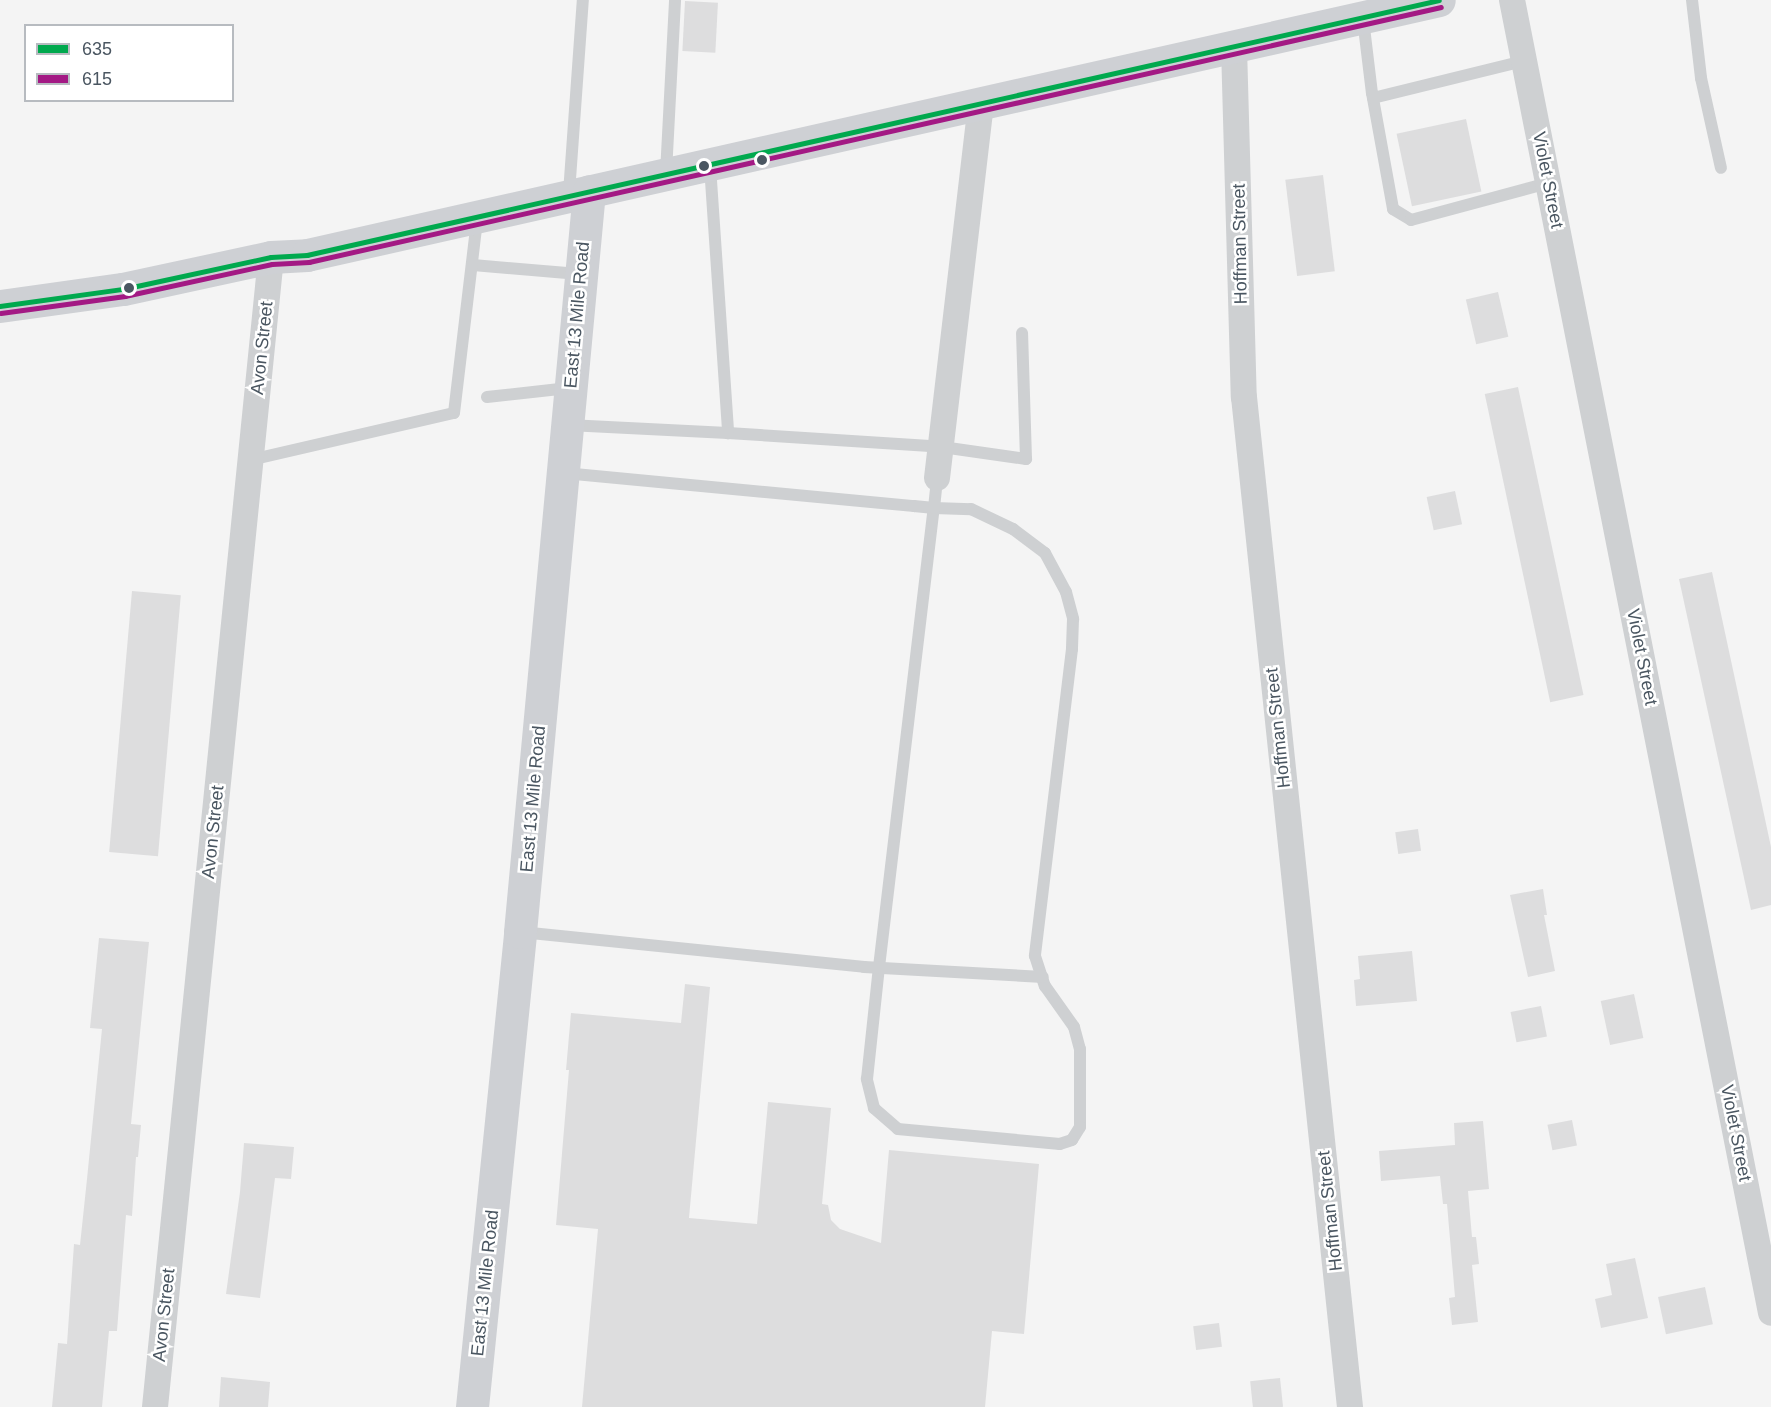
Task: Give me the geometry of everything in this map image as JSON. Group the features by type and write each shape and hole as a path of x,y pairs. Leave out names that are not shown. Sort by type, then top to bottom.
{"main road":[{"path":"0,306 123,289 271,257 308,255 1363,18 1397,5 1439,0"},
{"name":"East 13 Mile Road","path":"472,1407 563,472 580,274 579,193"}],"street":[{"name":"Violet Street","path":"1512,0 1771,1313"},
{"name":"Hoffman Street","path":"1234,47 1244,396 1350,1407"},
{"path":"937,478 981,104"},
{"name":"Avon Street","path":"155,1407 271,257"}],"lane":[{"path":"579,193 583,0"},
{"path":"666,174 675,0"},
{"path":"1692,0 1701,78 1721,168"},
{"path":"1363,18 1372,98 1393,209 1411,220 1548,183"},
{"path":"1372,98 1524,61"},
{"path":"710,164 728,434"},
{"path":"250,460 454,413 477,216"},
{"path":"473,265 580,274"},
{"path":"567,425 942,447 1026,459 1022,333"},
{"path":"487,397 570,388"},
{"path":"563,472 934,508 971,509 1013,529 1045,554 1066,592 1073,619 1072,649 1035,956 1045,986 1074,1027 1080,1048 1080,1127 1072,1140 1060,1144 898,1129 874,1108 867,1079 879,968 934,508 937,478"},
{"path":"520,932 879,968 1043,977"}],"building":[{"path":"685,1 718,3 715,53 682,51"},
{"path":"1466,119 1481,191 1412,206 1397,134"},
{"path":"1323,175 1335,271 1297,276 1285,180"},
{"path":"1498,292 1508,337 1476,344 1466,299"},
{"path":"1518,387 1583,695 1550,702 1485,394"},
{"path":"1455,491 1462,524 1434,530 1427,497"},
{"path":"1712,572 1771,847 1771,905 1751,910 1679,579"},
{"path":"132,591 181,595 158,856 109,852"},
{"path":"1418,829 1421,851 1398,854 1395,832"},
{"path":"1543,889 1547,915 1544,915 1555,971 1528,977 1510,895"},
{"path":"99,938 149,942 131,1124 141,1125 138,1157 136,1157 132,1216 126,1215 117,1331 109,1331 102,1407 52,1407 58,1343 67,1344 74,1244 80,1245 87,1179 102,1029 90,1028"},
{"path":"1412,951 1417,1001 1356,1006 1354,980 1360,979 1358,956"},
{"path":"685,984 710,987 689,1218 757,1224 768,1102 831,1108 822,1204 828,1205 831,1220 840,1229 881,1243 889,1150 1039,1164 1024,1334 992,1331 985,1407 582,1407 598,1229 556,1225 569,1070 566,1070 571,1013 681,1023"},
{"path":"1634,994 1643,1038 1610,1045 1601,1001"},
{"path":"1541,1006 1547,1036 1516,1042 1511,1012"},
{"path":"1572,1120 1577,1146 1552,1150 1547,1125"},
{"path":"1483,1121 1489,1189 1468,1191 1472,1237 1476,1237 1479,1264 1472,1265 1478,1322 1452,1325 1449,1298 1455,1297 1447,1204 1443,1204 1440,1176 1381,1181 1379,1151 1455,1145 1454,1123"},
{"path":"244,1143 294,1147 291,1179 275,1178 260,1298 226,1294 240,1192"},
{"path":"1635,1258 1648,1318 1601,1328 1595,1299 1612,1295 1606,1264"},
{"path":"1705,1287 1713,1324 1666,1334 1658,1297"},
{"path":"1219,1323 1222,1347 1196,1350 1193,1326"},
{"path":"221,1377 270,1382 268,1407 219,1407"},
{"path":"1280,1378 1283,1407 1253,1407 1250,1381"}],"transit line":[{"name":"635","path":"0,306 123,289 271,257 307,255 1439,0"},
{"name":"615","path":"1,313 125,296 272,264 309,262 1441,7"}]}
